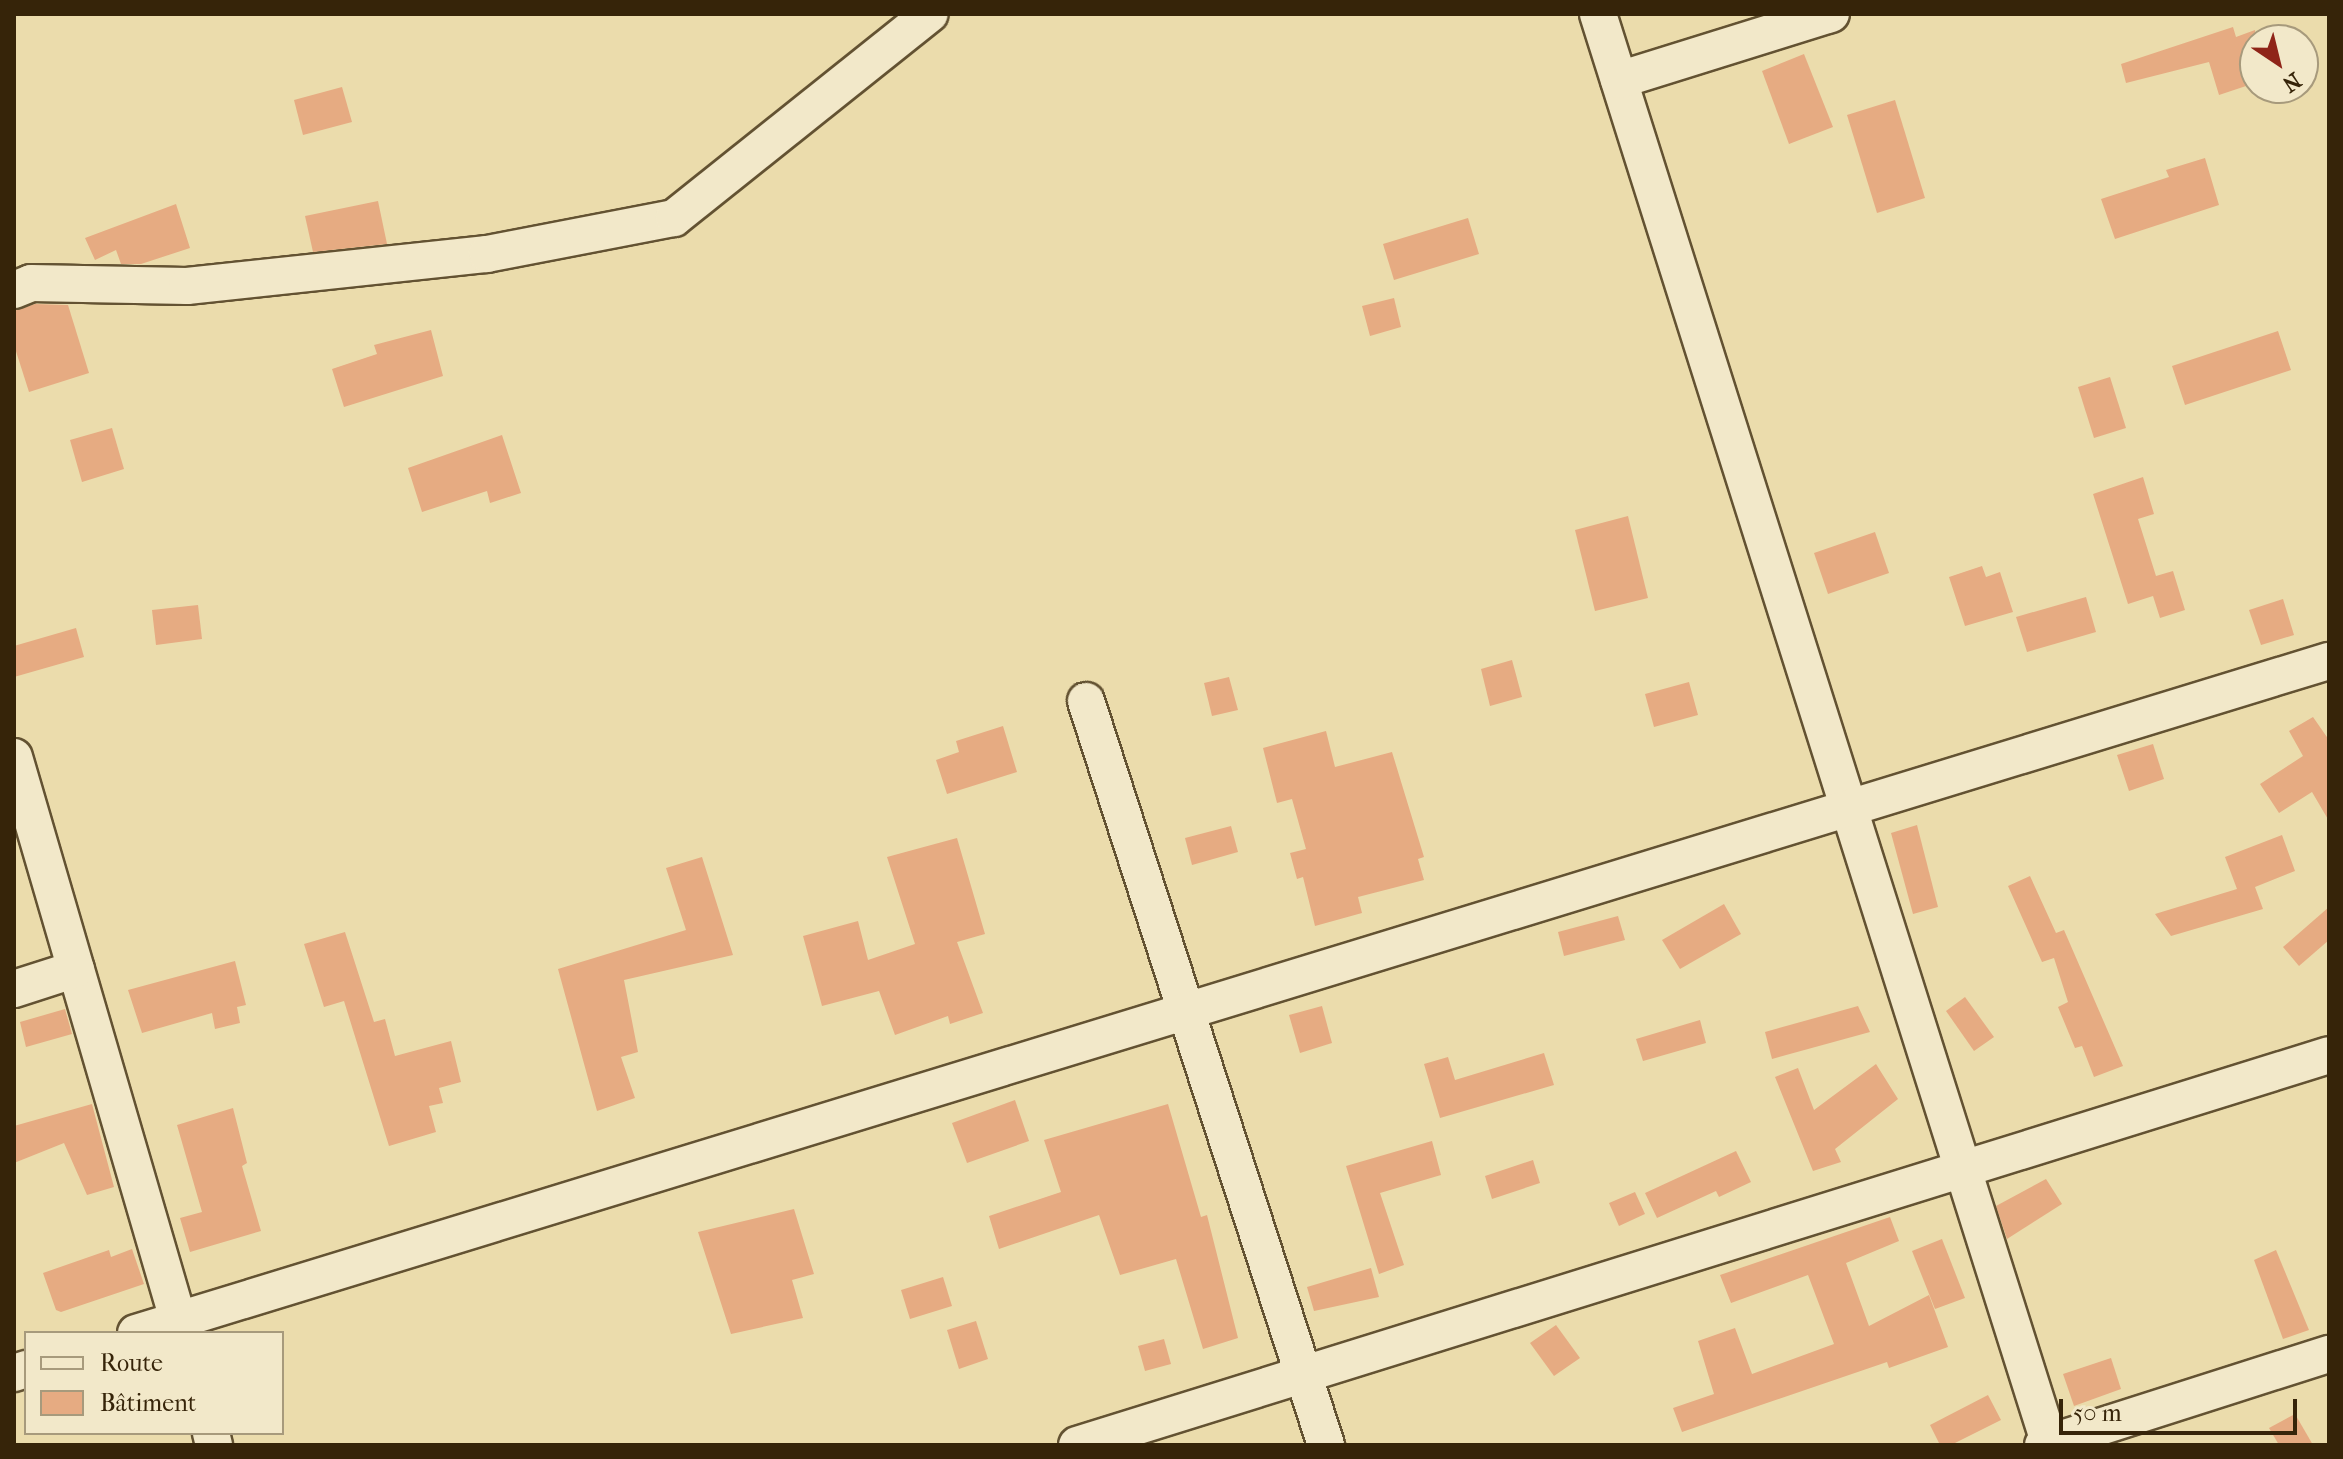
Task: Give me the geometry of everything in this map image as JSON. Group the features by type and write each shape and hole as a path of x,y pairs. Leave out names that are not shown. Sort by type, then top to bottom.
{"street":[{"path":"14,290 31,283 187,286 487,254 674,218 930,14"},
{"path":"1598,14 2047,1444 2329,1354"},
{"path":"1619,80 1831,14"},
{"path":"149,1331 180,1326 1186,1011 2329,661"},
{"path":"1086,701 1326,1445"},
{"path":"14,757 180,1326"},
{"path":"14,989 76,969"},
{"path":"1077,1445 2329,1055"}],"building":[{"path":"2233,27 2236,37 2239,36 2239,88 2219,95 2209,62 2126,83 2121,64"},
{"path":"1804,54 1833,127 1789,144 1762,71"},
{"path":"342,87 352,122 303,135 294,100"},
{"path":"1895,100 1925,198 1877,213 1847,115"},
{"path":"2205,158 2219,205 2115,239 2101,199 2169,177 2166,170"},
{"path":"378,201 387,244 313,252 305,216"},
{"path":"176,204 190,248 141,264 121,264 116,250 95,260 85,238"},
{"path":"1468,218 1479,254 1394,280 1383,244"},
{"path":"1394,298 1401,327 1370,336 1362,306"},
{"path":"35,304 68,305 89,373 29,392 14,345 14,311"},
{"path":"431,330 443,376 344,407 332,369 377,354 374,345"},
{"path":"2278,331 2291,370 2185,405 2172,366"},
{"path":"2110,377 2126,428 2094,438 2078,387"},
{"path":"112,428 124,469 82,482 70,440"},
{"path":"502,435 521,493 490,503 487,491 422,512 408,468"},
{"path":"2143,477 2154,514 2138,519 2156,576 2173,571 2185,610 2160,618 2153,596 2128,604 2093,494"},
{"path":"1628,516 1648,598 1595,611 1575,530"},
{"path":"1875,532 1889,573 1828,594 1814,553"},
{"path":"1982,566 1986,577 2000,572 2013,612 1965,626 1949,577"},
{"path":"2086,597 2096,632 2027,652 2016,617"},
{"path":"2283,599 2294,635 2261,645 2249,610"},
{"path":"198,605 202,639 156,645 152,610"},
{"path":"76,628 84,657 14,677 14,646"},
{"path":"1512,660 1522,697 1490,706 1481,669"},
{"path":"1229,677 1238,710 1212,716 1204,683"},
{"path":"1689,682 1698,715 1654,727 1645,694"},
{"path":"2313,717 2329,740 2329,821 2312,792 2279,813 2260,784 2303,756 2289,731"},
{"path":"1003,726 1017,772 947,794 936,760 959,752 956,741"},
{"path":"1326,731 1335,767 1392,752 1424,857 1418,859 1424,880 1358,897 1362,913 1315,926 1303,877 1297,879 1290,853 1306,849 1292,799 1277,803 1263,748"},
{"path":"2153,744 2164,779 2129,791 2117,755"},
{"path":"1917,825 1938,907 1913,914 1891,833"},
{"path":"1231,826 1238,852 1192,865 1185,838"},
{"path":"2282,835 2295,871 2255,887 2263,909 2171,936 2155,914 2237,889 2225,857"},
{"path":"957,838 985,934 957,942 983,1013 950,1024 948,1016 895,1035 879,991 822,1006 803,936 858,921 868,960 915,944 887,857"},
{"path":"702,857 733,955 624,980 638,1052 621,1057 635,1098 597,1111 558,969 686,930 666,868"},
{"path":"2030,876 2056,933 2064,930 2123,1066 2094,1077 2082,1046 2075,1048 2058,1007 2068,1002 2054,958 2042,962 2008,886"},
{"path":"1724,904 1741,934 1680,969 1662,940"},
{"path":"2329,907 2329,940 2299,966 2283,947"},
{"path":"1618,916 1625,940 1564,956 1558,932"},
{"path":"345,932 374,1022 385,1019 395,1056 451,1041 461,1082 439,1088 443,1103 429,1106 436,1132 389,1146 344,1001 324,1007 304,944"},
{"path":"235,961 246,1005 237,1007 240,1023 215,1029 212,1013 142,1033 128,990"},
{"path":"1965,997 1994,1037 1974,1051 1946,1011"},
{"path":"1322,1006 1332,1043 1300,1053 1289,1015"},
{"path":"1858,1006 1870,1032 1772,1059 1765,1032"},
{"path":"65,1009 72,1034 26,1047 20,1022"},
{"path":"1700,1020 1706,1043 1643,1061 1636,1039"},
{"path":"1544,1053 1554,1085 1440,1118 1424,1064 1448,1057 1455,1080"},
{"path":"1876,1064 1898,1099 1835,1149 1841,1162 1813,1171 1775,1077 1798,1068 1814,1110"},
{"path":"1015,1100 1029,1141 967,1163 952,1123"},
{"path":"92,1104 114,1187 87,1195 64,1143 14,1163 14,1126"},
{"path":"1168,1104 1201,1217 1207,1215 1238,1338 1203,1349 1176,1259 1120,1275 1099,1215 999,1249 989,1216 1061,1192 1044,1140"},
{"path":"233,1108 247,1163 242,1166 261,1231 190,1252 180,1218 202,1212 177,1125"},
{"path":"1432,1141 1441,1175 1380,1193 1404,1265 1379,1274 1346,1166"},
{"path":"1736,1151 1751,1182 1719,1197 1716,1191 1657,1218 1645,1193"},
{"path":"1533,1160 1540,1183 1492,1199 1485,1176"},
{"path":"2046,1179 2062,1204 2007,1239 1996,1206"},
{"path":"1635,1192 1645,1214 1619,1226 1609,1203"},
{"path":"794,1209 814,1274 792,1280 803,1318 731,1334 698,1232"},
{"path":"1890,1217 1899,1241 1846,1263 1869,1326 1929,1295 1948,1347 1889,1368 1887,1362 1682,1432 1673,1408 1714,1394 1698,1341 1735,1328 1752,1374 1834,1344 1808,1275 1731,1303 1720,1275"},
{"path":"1942,1239 1965,1298 1935,1309 1912,1251"},
{"path":"132,1249 144,1284 61,1312 56,1310 43,1273 109,1250 111,1257"},
{"path":"2276,1250 2309,1330 2283,1339 2254,1260"},
{"path":"1371,1268 1379,1297 1314,1311 1307,1287"},
{"path":"943,1277 952,1306 910,1319 901,1290"},
{"path":"976,1321 988,1359 959,1369 947,1330"},
{"path":"1556,1325 1580,1358 1554,1376 1530,1343"},
{"path":"1164,1339 1171,1364 1145,1371 1138,1346"},
{"path":"2111,1358 2121,1389 2074,1406 2063,1374"},
{"path":"1988,1395 2001,1420 1951,1445 1940,1445 1930,1425"},
{"path":"2295,1414 2313,1445 2279,1445 2269,1428"}]}
